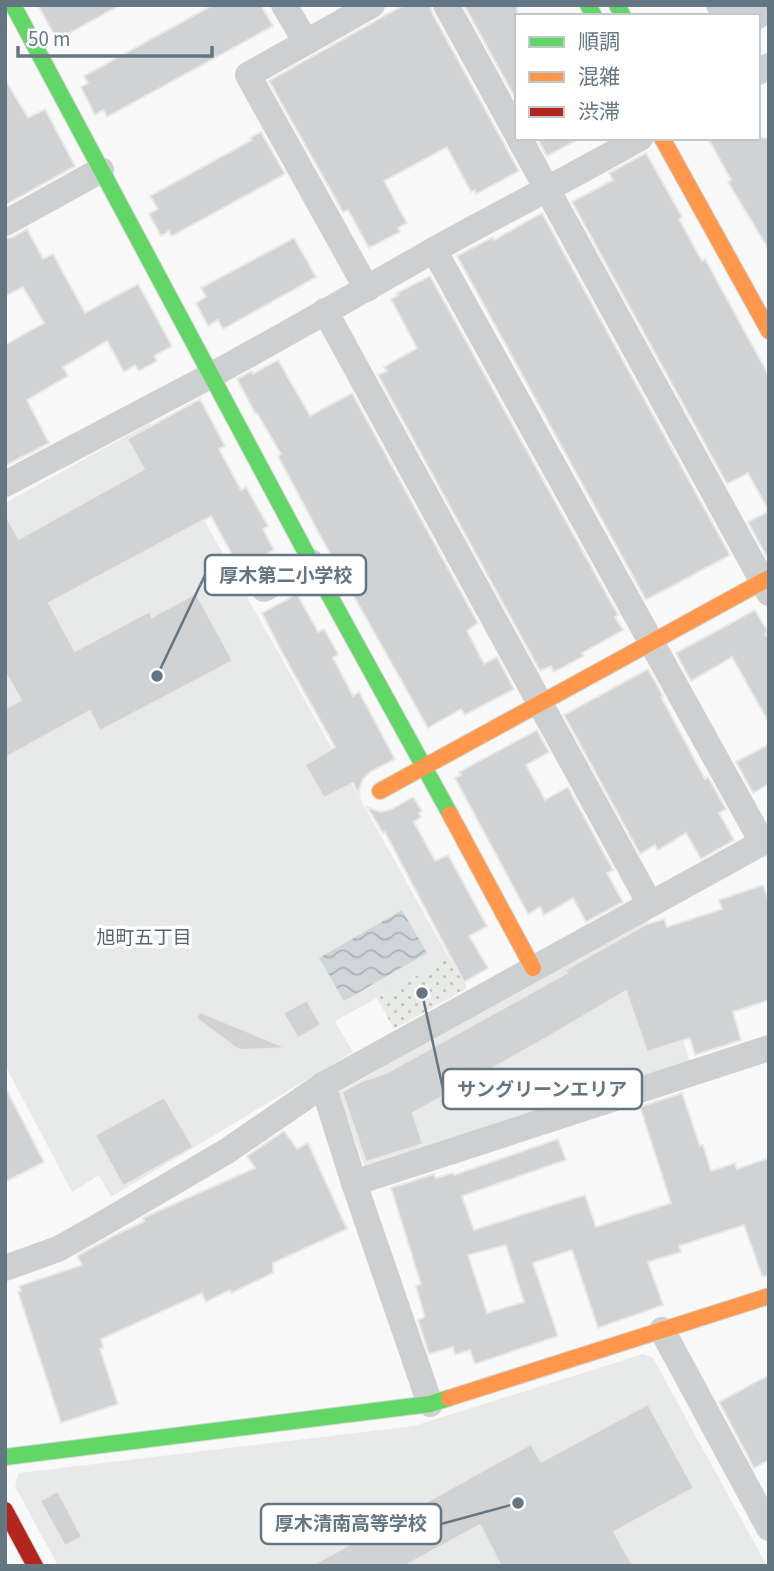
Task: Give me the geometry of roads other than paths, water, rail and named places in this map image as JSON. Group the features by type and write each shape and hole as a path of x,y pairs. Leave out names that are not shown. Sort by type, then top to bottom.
{"street":[{"path":"13,5 311,562 533,968"},
{"path":"284,5 306,43"},
{"path":"367,289 248,75 372,5"},
{"path":"446,5 515,130"},
{"path":"719,5 751,14"},
{"path":"380,790 767,584 520,140"},
{"path":"5,484 212,375 636,140"},
{"path":"663,140 769,331"},
{"path":"5,223 102,170"},
{"path":"5,1268 58,1249 99,1226 228,1151 323,1085 766,840 652,643 434,250"},
{"path":"325,311 650,904"},
{"path":"264,589 311,562"},
{"path":"354,1183 769,1048"},
{"path":"323,1085 430,1404"},
{"path":"5,1457 430,1404 769,1296"},
{"path":"662,1330 769,1528"},
{"path":"5,1510 35,1566"}],"water":[{"path":"402,910 427,953 344,1001 319,958"}],"place":[{"name":"厚木第二小学校","path":"157,676"},
{"name":"サングリーンエリア","path":"422,993"},
{"name":"厚木清南高等学校","path":"518,1503"}],"district":[{"name":"旭町五丁目","path":"144,937"}]}
